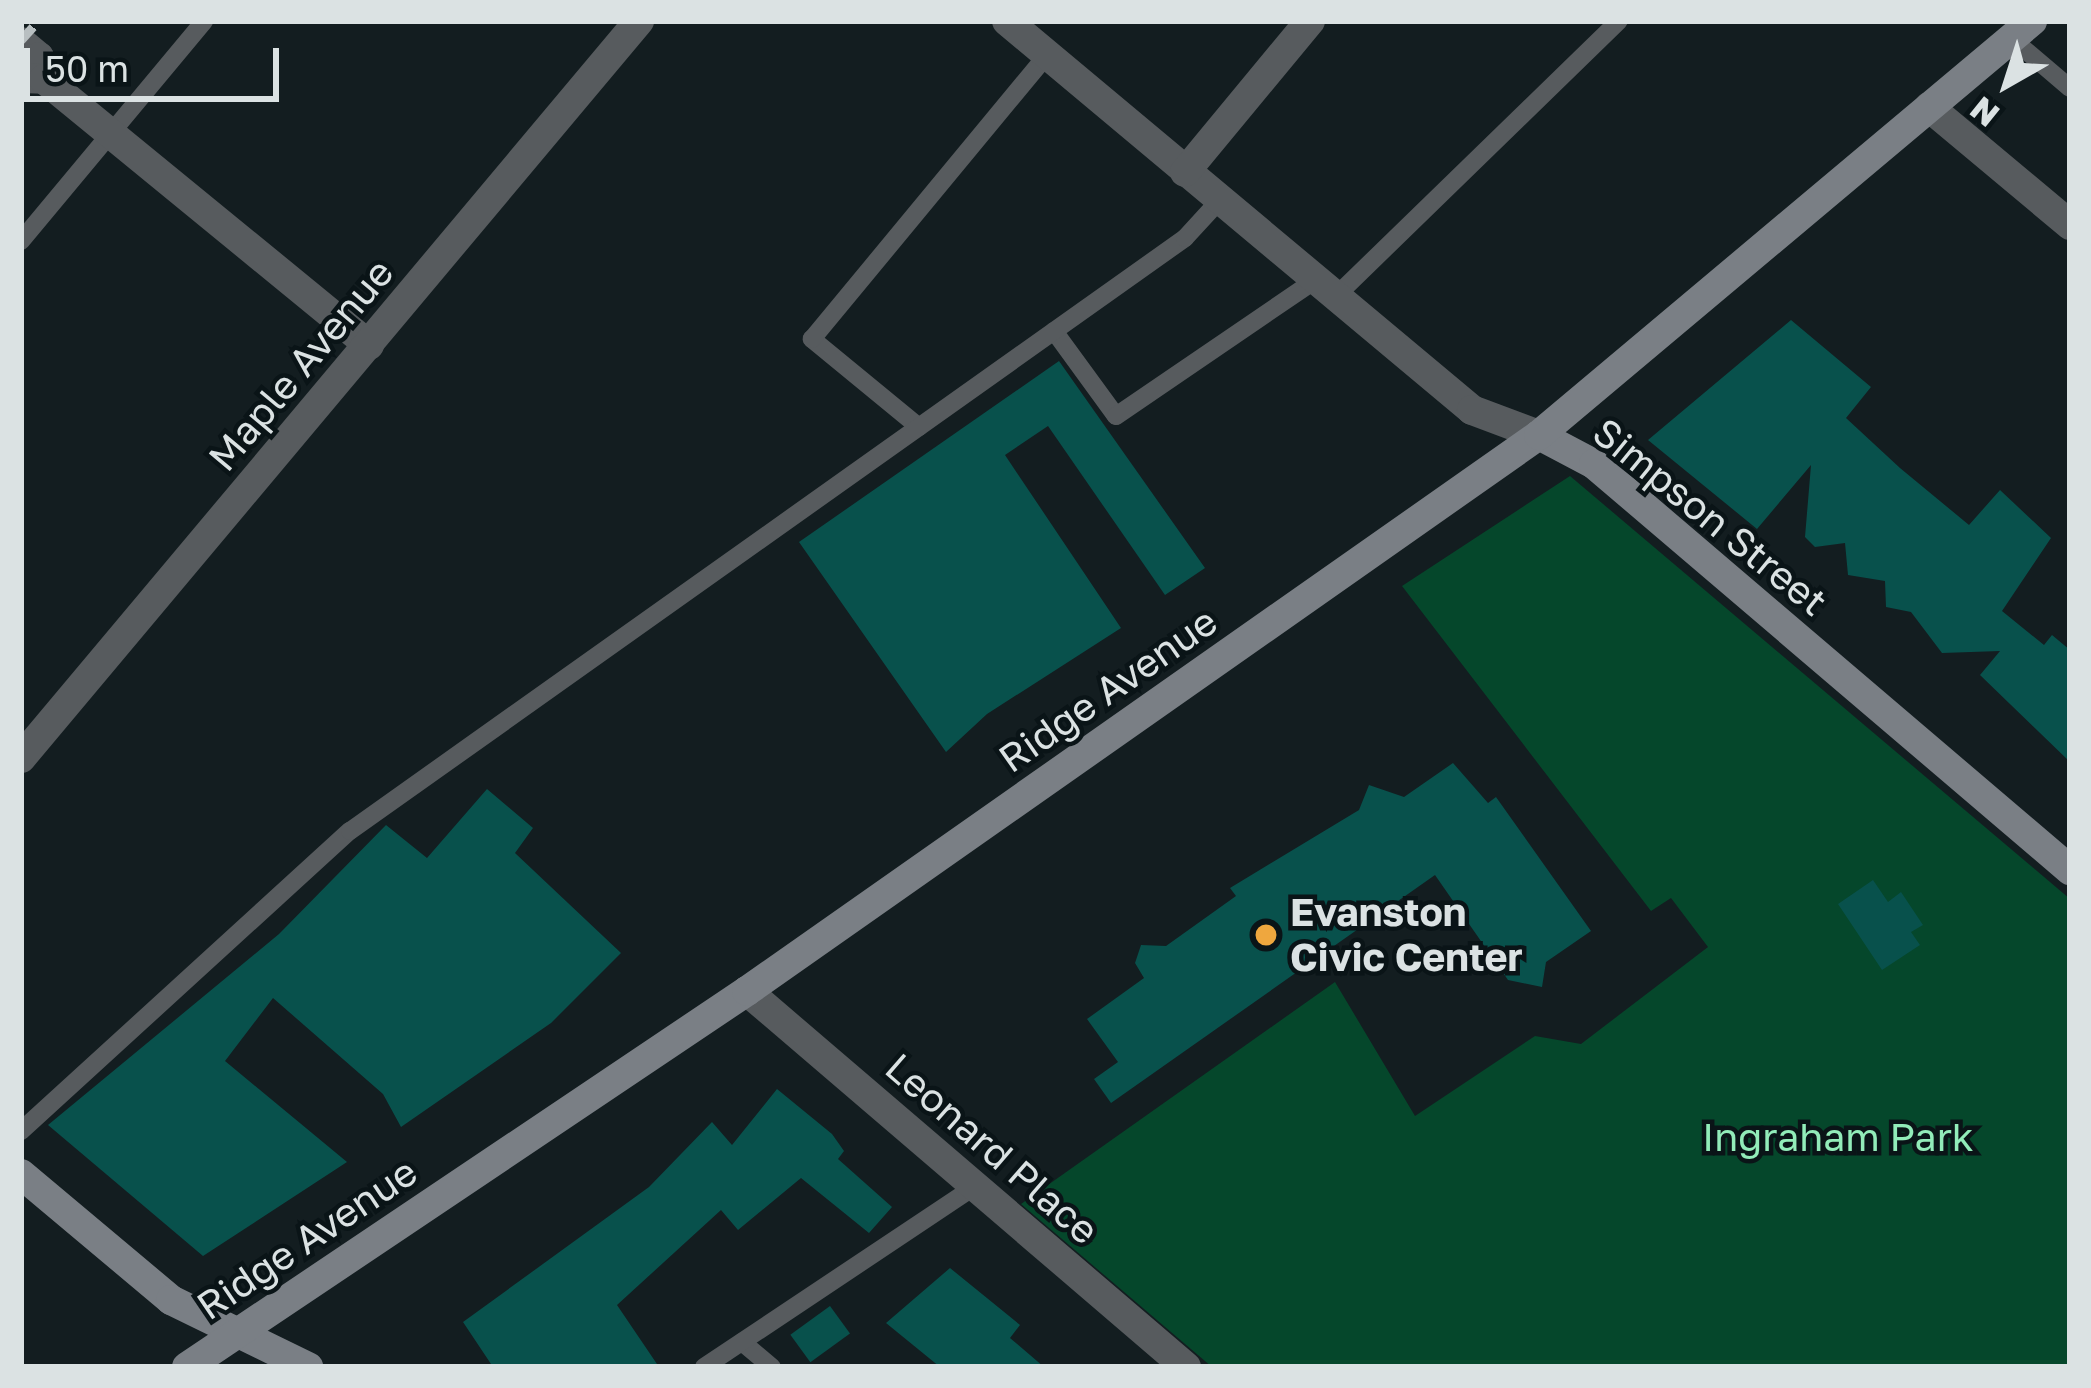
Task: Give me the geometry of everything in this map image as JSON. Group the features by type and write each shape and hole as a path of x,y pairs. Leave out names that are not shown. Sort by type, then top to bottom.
{"street":[{"name":"Maple Avenue","path":"21,758 639,21"},
{"name":"Simpson Street","path":"1007,21 1472,410 1538,435 1594,464 2070,870"},
{"path":"1185,172 1310,21"},
{"name":"Ridge Avenue","path":"187,1367 747,992 1538,435 2022,30"},
{"path":"21,42 39,56 32,78 111,134 369,345"},
{"path":"1929,107 2070,225"},
{"name":"Leonard Place","path":"747,992 1186,1367"},
{"path":"21,1174 171,1300 308,1367"}],"lane":[{"path":"21,241 204,21"},
{"path":"1054,331 1116,416 1326,289 1619,21"},
{"path":"2022,30 2070,88"},
{"path":"919,428 812,339 1047,55"},
{"path":"21,1131 350,831 1185,238 1219,201"},
{"path":"704,1367 975,1186"},
{"path":"742,1342 772,1367"}],"green space":[{"name":"Ingraham Park","path":"1570,476 2070,899 2070,1367 1212,1367 1021,1204 1335,982 1415,1116 1535,1036 1581,1044 1708,947 1671,898 1651,911 1402,586"}],"building":[{"path":"1791,320 1871,387 1846,418 1900,468 1969,525 2000,490 2051,538 2002,611 2044,645 2052,635 2070,650 2070,762 1980,675 2000,651 1942,653 1911,612 1886,607 1885,581 1848,575 1845,543 1815,547 1805,537 1811,465 1757,529 1648,440"},
{"path":"1059,361 1205,568 1165,595 1048,426 1005,455 1121,628 987,714 946,752 799,542"},
{"name":"Evanston Civic Center","path":"1453,763 1488,803 1496,797 1591,931 1546,962 1542,987 1508,980 1435,875 1111,1103 1094,1079 1118,1062 1087,1019 1144,978 1135,963 1141,945 1166,946 1236,896 1230,888 1359,810 1369,785 1404,797"},
{"path":"487,789 533,828 515,853 621,953 551,1023 401,1127 383,1094 273,998 225,1061 347,1162 203,1256 48,1125 279,934 386,825 427,858"},
{"path":"1873,880 1888,902 1901,892 1923,925 1911,932 1920,945 1882,970 1838,904"},
{"path":"777,1089 832,1134 844,1151 838,1159 892,1207 869,1233 801,1178 738,1230 721,1210 617,1305 659,1367 493,1367 463,1322 649,1187 712,1122 732,1145"},
{"path":"950,1268 1020,1325 1010,1338 1044,1367 940,1367 886,1323"},
{"path":"830,1306 850,1334 810,1362 790,1335"}],"railway":[{"path":"21,40 38,21"}],"place":[{"name":"Evanston Civic Center","path":"1266,935"}]}
